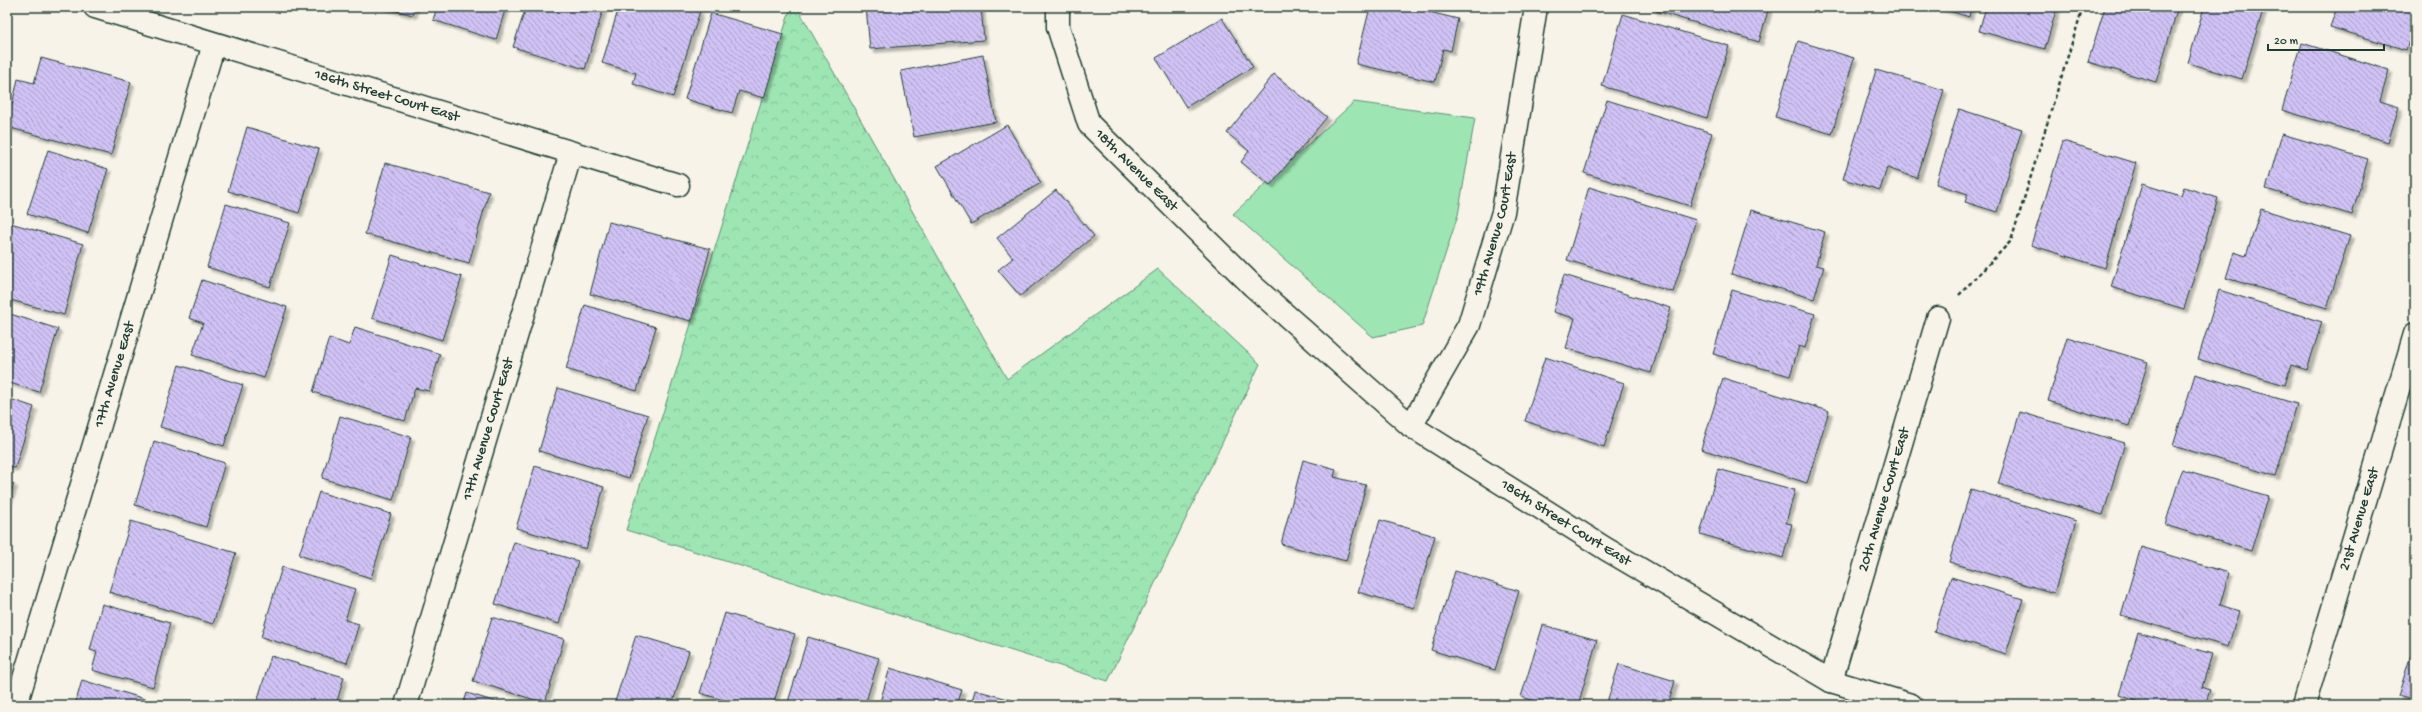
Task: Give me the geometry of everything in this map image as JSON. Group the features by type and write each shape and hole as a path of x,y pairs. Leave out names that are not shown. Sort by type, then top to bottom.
{"street":[{"name":"186th Street Court East","path":"95,7 678,186"},
{"name":"18th Avenue East","path":"1058,7 1058,27 1089,124 1254,286"},
{"name":"19th Avenue Court East","path":"1411,426 1469,325 1503,212 1536,7"},
{"name":"17th Avenue East","path":"16,705 214,44"},
{"name":"17th Avenue Court East","path":"406,705 571,154"},
{"name":"186th Street Court East","path":"1254,286 1411,426 1606,549 1830,681 1911,705"},
{"name":"20th Avenue Court East","path":"1830,681 1938,318"},
{"name":"21st Avenue East","path":"2304,705 2415,334"}],"path":[{"path":"1938,318 2011,241 2083,7"}],"green space":[{"path":"791,7 797,7 1007,379 1158,269 1260,364 1108,681 626,530"},
{"path":"1354,102 1475,118 1458,215 1422,326 1373,337 1233,214"}],"building":[{"path":"381,7 415,7 413,15"},
{"path":"437,7 506,7 496,40 433,20"},
{"path":"526,7 604,7 585,69 513,47"},
{"path":"619,7 688,7 700,11 673,97 633,84 636,73 602,63"},
{"path":"866,7 981,7 984,40 870,49"},
{"path":"1370,7 1409,7 1458,19 1451,51 1443,49 1435,82 1356,64"},
{"path":"1654,7 1769,7 1759,42 1653,10"},
{"path":"1937,7 1971,7 1969,17"},
{"path":"1986,7 2057,7 2045,49 1979,31"},
{"path":"2105,7 2178,7 2156,82 2088,62"},
{"path":"2204,7 2264,7 2242,79 2188,63"},
{"path":"2337,7 2415,7 2415,23 2406,50 2330,27"},
{"path":"711,13 783,34 764,98 739,91 732,113 685,99"},
{"path":"1623,14 1729,46 1707,118 1602,86"},
{"path":"1222,18 1253,67 1186,107 1156,58"},
{"path":"1798,41 1854,58 1832,134 1775,117"},
{"path":"2302,43 2389,70 2380,101 2399,107 2388,142 2282,110"},
{"path":"983,55 996,122 914,137 901,71"},
{"path":"41,58 131,82 111,155 7,127 18,79 34,83"},
{"path":"1876,70 1944,90 1917,178 1887,168 1880,190 1843,179"},
{"path":"1274,74 1327,117 1270,185 1241,162 1249,151 1227,133"},
{"path":"1607,100 1712,133 1690,206 1584,173"},
{"path":"1959,109 2022,129 1997,212 1965,202 1968,194 1936,184"},
{"path":"1007,125 1041,183 971,224 937,166"},
{"path":"247,127 319,149 299,213 228,191"},
{"path":"2282,134 2368,159 2352,215 2266,189"},
{"path":"2063,141 2136,163 2105,268 2031,245"},
{"path":"48,150 108,169 88,233 27,214"},
{"path":"385,163 489,192 469,263 365,234"},
{"path":"2142,184 2181,196 2184,187 2218,198 2184,309 2111,287"},
{"path":"1589,187 1696,220 1673,292 1567,260"},
{"path":"1056,190 1094,236 1020,296 998,270 1013,258 997,238"},
{"path":"226,204 290,223 270,287 207,267"},
{"path":"2261,209 2350,236 2327,308 2226,278 2234,252 2246,256"},
{"path":"1751,210 1825,232 1816,265 1824,267 1814,299 1731,274"},
{"path":"7,222 83,244 64,315 7,299"},
{"path":"609,222 710,249 691,321 590,294"},
{"path":"392,255 462,277 442,340 372,318"},
{"path":"1564,275 1671,308 1651,373 1566,348 1575,318 1553,312"},
{"path":"202,280 287,307 264,378 192,355 203,323 189,318"},
{"path":"1732,290 1815,314 1805,348 1799,346 1790,376 1713,354"},
{"path":"2219,290 2322,322 2307,370 2291,365 2285,385 2198,359"},
{"path":"585,305 656,327 637,391 566,369"},
{"path":"7,313 58,329 39,392 7,382"},
{"path":"355,327 440,354 429,391 415,388 405,421 313,392 329,338 349,345"},
{"path":"2067,337 2148,362 2129,426 2048,401"},
{"path":"1545,357 1624,383 1604,447 1525,421"},
{"path":"179,365 243,385 224,446 160,427"},
{"path":"2195,374 2297,404 2276,476 2173,446"},
{"path":"1723,378 1829,411 1807,483 1701,449"},
{"path":"558,388 648,415 629,478 539,451"},
{"path":"7,398 34,407 15,468 7,466"},
{"path":"2020,412 2125,443 2103,515 1998,484"},
{"path":"340,416 411,437 393,500 322,478"},
{"path":"154,441 225,463 206,527 135,505"},
{"path":"1303,460 1336,469 1334,477 1366,485 1346,561 1281,544"},
{"path":"535,466 604,487 586,549 516,528"},
{"path":"1718,469 1795,490 1786,523 1792,524 1783,558 1700,534"},
{"path":"2182,470 2268,496 2251,551 2165,525"},
{"path":"7,482 14,484 7,504"},
{"path":"1971,489 2076,521 2054,593 1949,562"},
{"path":"319,492 391,514 371,578 299,555"},
{"path":"1380,520 1435,536 1414,608 1358,592"},
{"path":"131,521 236,553 213,624 109,592"},
{"path":"514,542 578,561 559,624 495,604"},
{"path":"2141,547 2229,573 2220,605 2239,611 2228,647 2121,615"},
{"path":"282,567 355,589 345,620 359,624 347,663 261,637"},
{"path":"1455,571 1519,591 1495,670 1431,650"},
{"path":"1951,577 2023,599 2006,654 1934,632"},
{"path":"102,604 170,623 153,687 92,670 97,652 90,650"},
{"path":"725,613 795,634 773,705 740,705 700,693"},
{"path":"492,617 564,639 545,703 473,681"},
{"path":"1543,625 1597,640 1578,705 1550,705 1521,697"},
{"path":"2138,632 2212,654 2202,687 2210,690 2205,705 2149,705 2119,695"},
{"path":"636,635 689,651 672,705 614,705"},
{"path":"808,637 879,658 865,705 787,705"},
{"path":"2415,642 2415,701 2398,696"},
{"path":"271,656 344,677 336,705 256,705"},
{"path":"1619,664 1675,681 1668,705 1606,705"},
{"path":"890,668 962,690 957,705 879,705"},
{"path":"82,680 165,705 75,705"},
{"path":"975,690 1030,705 971,705"},
{"path":"467,693 506,705 463,705"}]}
